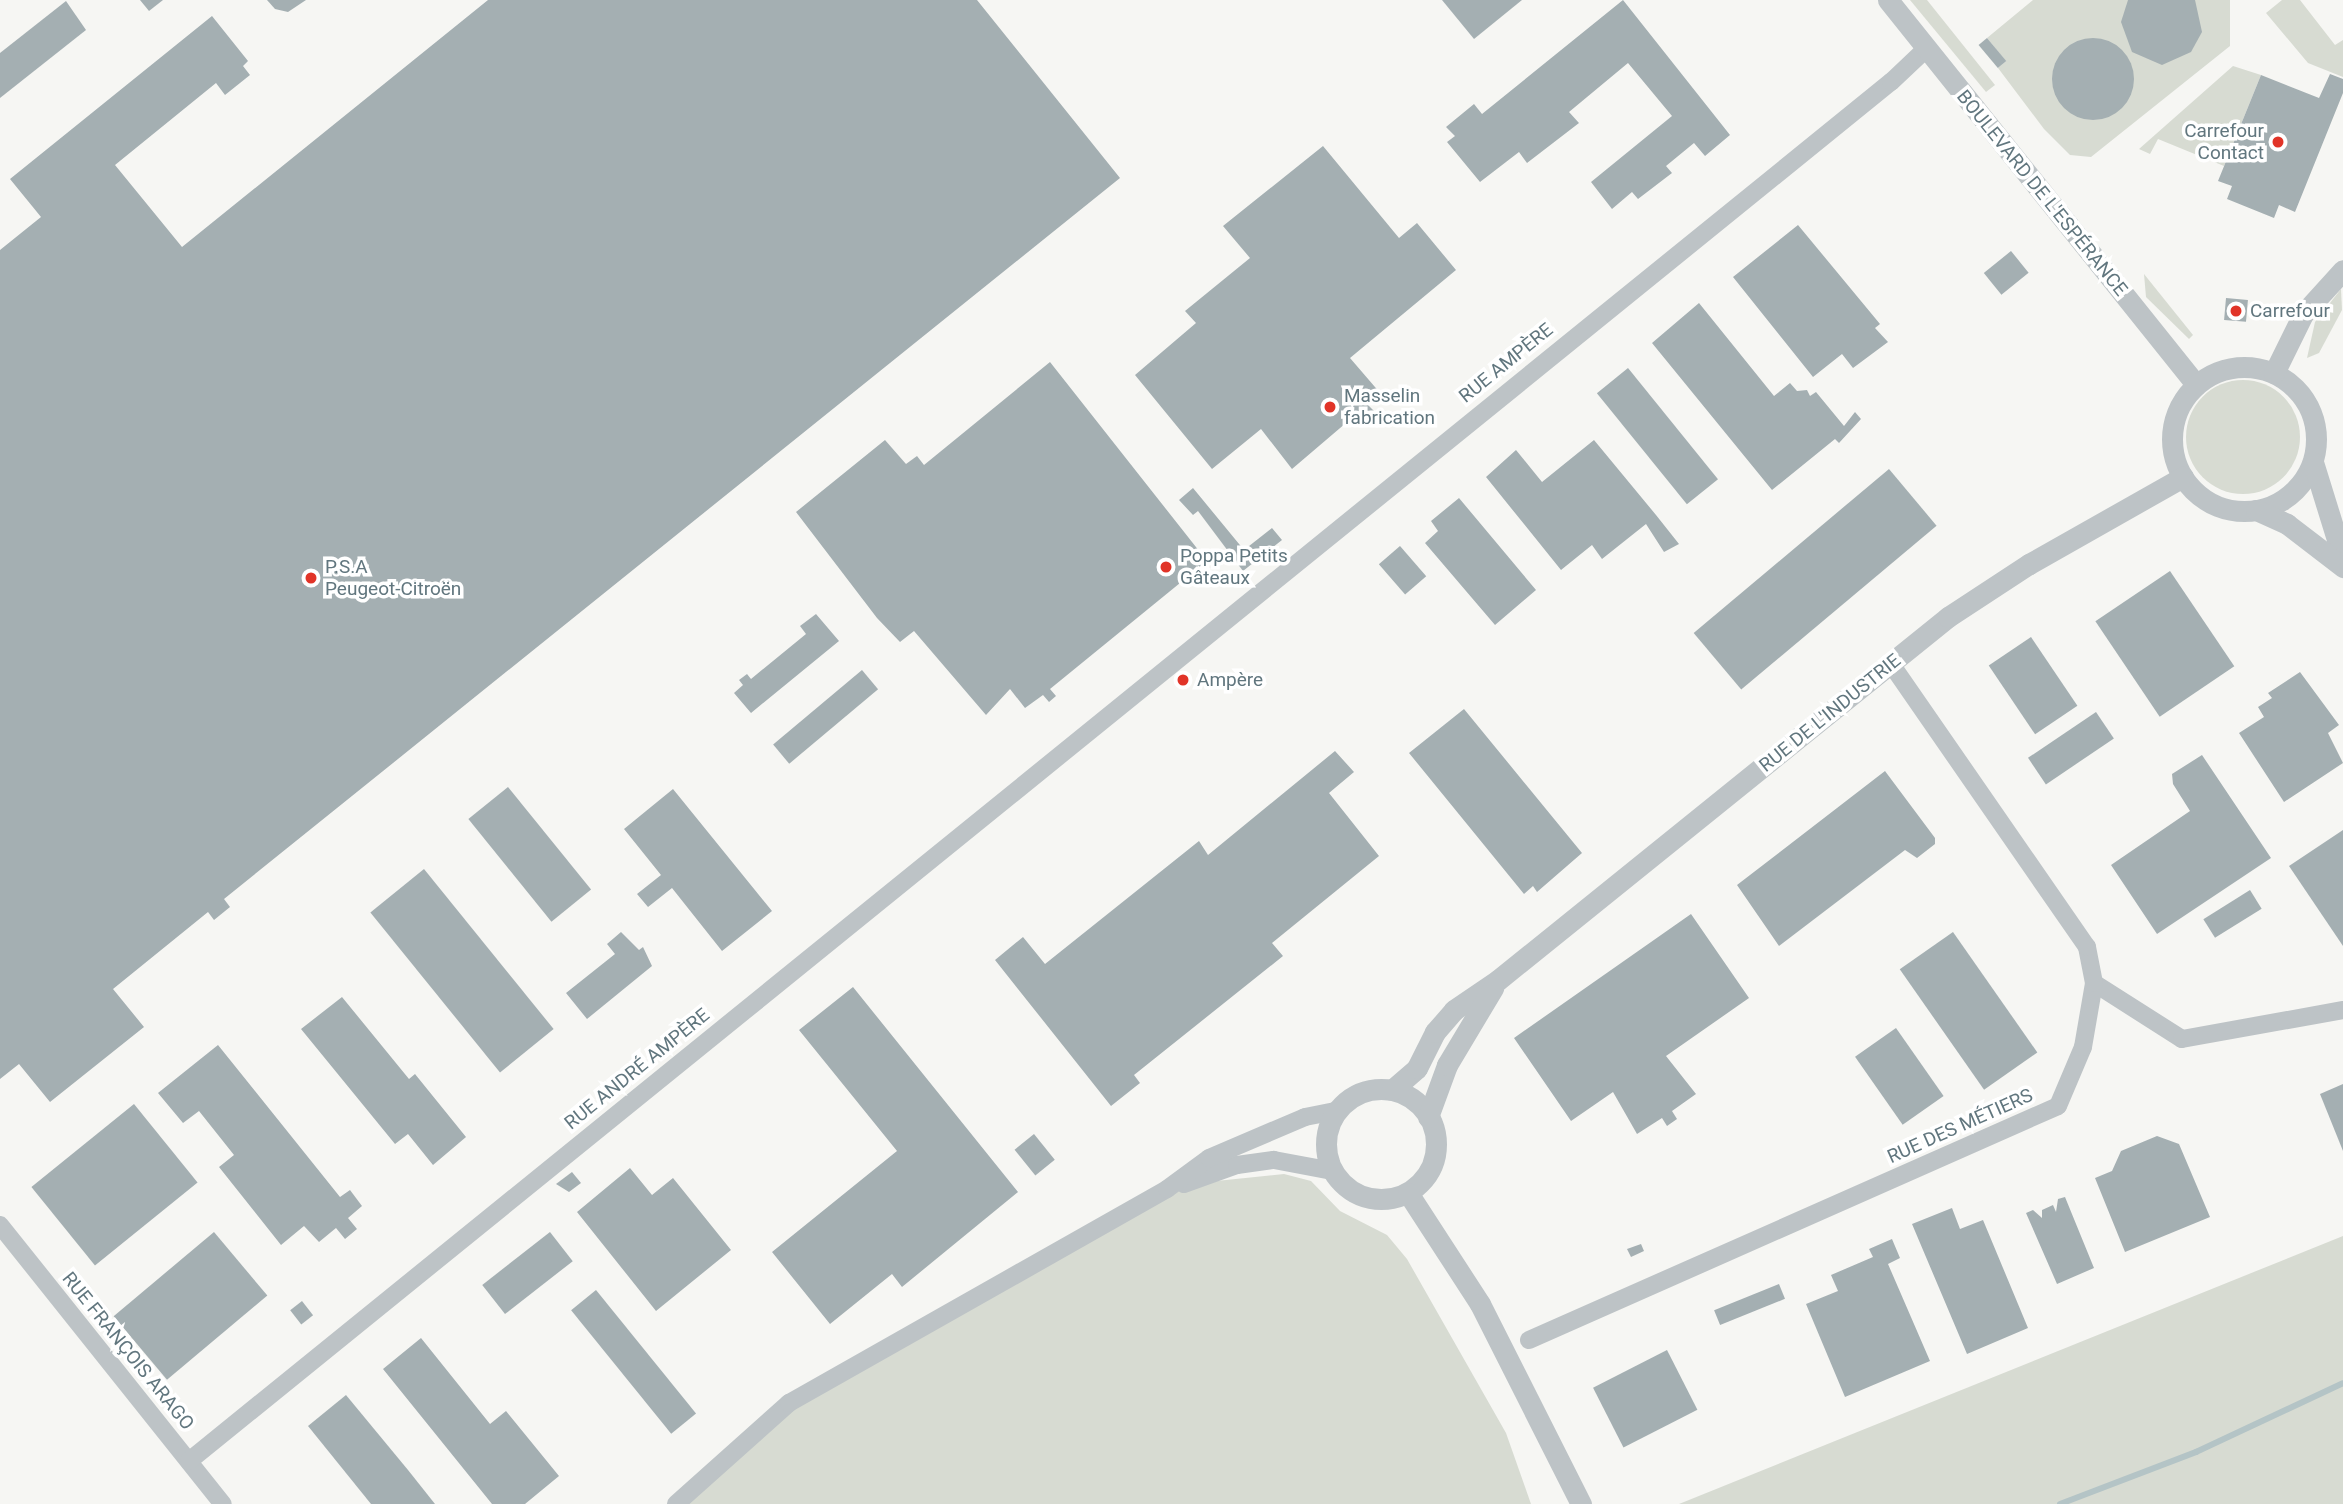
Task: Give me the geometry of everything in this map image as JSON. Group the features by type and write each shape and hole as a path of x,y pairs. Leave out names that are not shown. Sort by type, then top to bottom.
{"street":[{"name":"BOULEVARD DE L'ESPÉRANCE","path":"1888,0 2196,385"},
{"name":"RUE AMPÈRE","path":"1112,710 1891,82 1927,48"},
{"path":"2274,373 2303,314 2343,270"},
{"path":"2343,559 2313,462 2316,432 2307,403 2274,373 2233,368 2196,385 2181,405 2173,429 2174,454 2183,477 2215,505 2256,510 2287,524 2343,567"},
{"path":"2256,510 2291,494 2313,462"},
{"name":"RUE DE L'INDUSTRIE","path":"1392,1090 1417,1069 1443,1020 1498,980 1891,664 1988,589 2183,477"},
{"name":"RUE DES MÉTIERS","path":"1529,1340 2058,1106 2083,1047 2094,983 2087,947 1891,664"},
{"name":"RUE ANDRÉ AMPÈRE","path":"189,1461 1112,710"},
{"name":"RUE DE L'INDUSTRIE","path":"1428,1117 1447,1065 1498,980"},
{"path":"2094,983 2182,1039 2343,1010"},
{"path":"676,1504 789,1403 1167,1189 1209,1157 1305,1117 1337,1111 1365,1091 1392,1090 1419,1104 1428,1117 1436,1143 1435,1157 1427,1175 1408,1193 1384,1200 1361,1196 1332,1171 1274,1160 1237,1165 1167,1189"},
{"path":"1332,1171 1326,1137 1337,1111"},
{"path":"1408,1193 1480,1304 1580,1504"},
{"name":"RUE FRANÇOIS ARAGO","path":"0,1225 223,1504"}],"shaded area":[{"path":"1910,0 1927,0 1995,85 1986,92"},
{"path":"2033,0 2230,0 2230,46 2091,157 2070,155 2044,129 1998,68 2006,61 1987,38"},
{"path":"2282,0 2300,0 2335,45 2343,40 2343,77 2308,63 2266,13"},
{"path":"2233,66 2261,75 2224,166 2158,139 2150,154 2139,149"},
{"path":"2144,274 2193,335 2189,339 2146,297"},
{"path":"2341,289 2342,310 2319,353 2307,358 2315,322"},
{"path":"2243,380 2265,384 2283,397 2296,415 2300,437 2296,459 2283,477 2265,490 2243,494 2221,490 2203,477 2190,459 2186,437 2190,415 2203,397 2221,384"},
{"path":"1284,1174 1311,1181 1340,1211 1387,1235 1407,1259 1506,1433 1531,1504 676,1504 789,1403 1168,1186"},
{"path":"2343,1236 2343,1504 1679,1504"}],"building":[{"path":"140,0 163,0 149,11"},
{"path":"267,0 306,0 288,12 275,9"},
{"name":"P.S.A Peugeot-Citroën","path":"488,0 977,0 1120,178 224,899 230,907 214,920 208,912 113,989 144,1027 50,1102 19,1064 0,1079 0,250 41,217 10,179 212,16 248,61 243,66 250,75 225,95 216,83 115,165 182,247"},
{"path":"1442,0 1522,0 1474,39"},
{"path":"1623,0 1730,135 1705,156 1694,143 1666,166 1672,173 1638,199 1632,192 1612,209 1591,182 1672,116 1628,63 1569,112 1579,123 1527,163 1519,152 1480,182 1447,142 1455,136 1446,127 1474,104 1482,114"},
{"path":"2128,0 2195,0 2202,32 2191,52 2162,65 2132,52 2121,22"},
{"path":"66,1 86,30 0,98 0,53"},
{"path":"1987,38 2006,61 1998,68 1979,45"},
{"path":"2093,38 2109,41 2122,50 2131,63 2134,79 2131,95 2122,108 2109,117 2093,120 2077,117 2064,108 2055,95 2052,79 2055,63 2064,50 2077,41"},
{"name":"Carrefour Contact","path":"2330,74 2343,79 2343,93 2295,212 2279,205 2274,218 2227,199 2232,186 2218,181 2261,75 2319,98"},
{"path":"1323,146 1399,238 1417,223 1456,270 1350,358 1381,394 1368,405 1376,413 1360,426 1353,417 1292,469 1261,429 1212,469 1135,375 1196,323 1185,311 1250,258 1223,226"},
{"path":"1798,225 1880,324 1875,328 1888,342 1853,368 1842,354 1813,377 1733,277"},
{"path":"2011,251 2029,273 2001,295 1984,273"},
{"path":"2226,298 2248,300 2246,322 2224,320"},
{"path":"1699,303 1774,396 1790,383 1797,391 1807,390 1810,396 1816,392 1844,426 1855,412 1861,419 1839,443 1835,439 1772,490 1652,343"},
{"path":"1050,362 1207,561 1050,689 1056,696 1049,702 1043,695 1025,708 1010,689 986,715 914,631 900,642 877,618 796,512 885,440 906,464 917,456 924,465"},
{"path":"1628,368 1718,479 1687,504 1597,393"},
{"path":"1594,440 1679,544 1664,552 1646,524 1602,559 1592,545 1561,570 1486,477 1516,450 1542,482"},
{"path":"1889,469 1937,526 1741,690 1694,633"},
{"path":"1193,488 1244,550 1272,528 1282,540 1243,571 1198,511 1193,515 1179,500"},
{"path":"1459,498 1536,590 1495,625 1425,543 1438,531 1431,521"},
{"path":"1400,546 1426,576 1405,595 1379,564"},
{"path":"2170,571 2234,666 2160,717 2095,621"},
{"path":"816,614 839,641 751,713 734,693 743,685 739,680 747,674 751,679 806,634 800,626"},
{"path":"2031,637 2077,706 2035,734 1989,666"},
{"path":"862,670 878,689 789,764 773,745"},
{"path":"2300,672 2339,725 2328,733 2343,763 2284,802 2239,733 2264,717 2258,707 2272,698 2268,693"},
{"path":"1464,709 1582,853 1537,892 1533,886 1524,894 1409,753"},
{"path":"2096,712 2114,739 2046,784 2028,758"},
{"path":"1335,751 1354,772 1329,793 1379,856 1272,943 1283,956 1134,1075 1140,1083 1111,1106 995,960 1023,937 1045,964 1199,841 1208,855"},
{"path":"2202,755 2271,858 2157,934 2111,865 2190,811 2173,784 2172,774"},
{"path":"1885,771 1935,838 1935,844 1917,858 1905,850 1779,946 1737,885"},
{"path":"508,787 591,890 551,922 468,819"},
{"path":"673,789 772,911 722,951 672,888 648,907 637,894 661,875 624,829"},
{"path":"2343,830 2343,946 2289,866"},
{"path":"424,869 554,1029 500,1073 370,912"},
{"path":"2250,890 2262,909 2215,938 2203,919"},
{"path":"1691,914 1749,998 1666,1056 1696,1094 1672,1111 1677,1119 1667,1126 1662,1118 1637,1134 1613,1092 1571,1121 1514,1038"},
{"path":"621,932 639,950 643,947 652,966 587,1019 566,993 615,954 607,944"},
{"path":"1953,932 2037,1052 1984,1090 1900,969"},
{"path":"853,987 1018,1192 902,1287 892,1274 830,1324 772,1252 897,1151 799,1030"},
{"path":"342,997 409,1079 415,1074 466,1137 433,1165 408,1134 395,1144 301,1029"},
{"path":"1896,1028 1944,1096 1903,1125 1855,1057"},
{"path":"218,1045 340,1197 350,1190 362,1206 348,1218 357,1229 345,1239 336,1228 319,1242 304,1226 281,1245 219,1167 234,1155 199,1111 183,1123 158,1093"},
{"path":"2343,1084 2343,1151 2320,1094"},
{"path":"134,1104 198,1182 95,1266 31,1187"},
{"path":"1034,1134 1055,1160 1035,1175 1015,1150"},
{"path":"2157,1136 2179,1144 2210,1217 2125,1252 2095,1178 2112,1171 2121,1151"},
{"path":"630,1168 652,1195 673,1178 731,1250 656,1311 577,1212"},
{"path":"572,1172 581,1183 569,1192 556,1184"},
{"path":"2065,1197 2094,1268 2057,1284 2026,1213 2033,1210 2042,1218 2042,1210 2053,1205 2056,1212 2058,1199"},
{"path":"1952,1208 1960,1229 1983,1220 2028,1328 1967,1354 1912,1224"},
{"path":"214,1232 267,1296 167,1380 114,1316"},
{"path":"550,1232 573,1261 505,1314 482,1285"},
{"path":"1892,1239 1900,1258 1888,1264 1930,1361 1845,1397 1806,1304 1838,1291 1831,1275 1873,1257 1869,1249"},
{"path":"1641,1244 1644,1251 1631,1257 1627,1249"},
{"path":"1779,1284 1785,1299 1720,1325 1714,1310"},
{"path":"596,1290 696,1414 671,1434 571,1310"},
{"path":"302,1301 313,1315 301,1324 290,1310"},
{"path":"421,1338 490,1424 506,1411 559,1476 525,1504 492,1504 383,1369"},
{"path":"1667,1350 1697,1410 1623,1447 1593,1388"},
{"path":"346,1395 435,1504 371,1504 308,1426"}],"waterway":[{"path":"2060,1504 2196,1452 2343,1383"}],"place":[{"name":"Carrefour Contact","path":"2278,142"},
{"name":"Carrefour","path":"2236,311"},
{"name":"Masselin fabrication","path":"1330,407"},
{"name":"Poppa Petits Gâteaux","path":"1166,567"},
{"name":"P.S.A Peugeot-Citroën","path":"311,578"},
{"name":"Ampère","path":"1183,680"}]}
